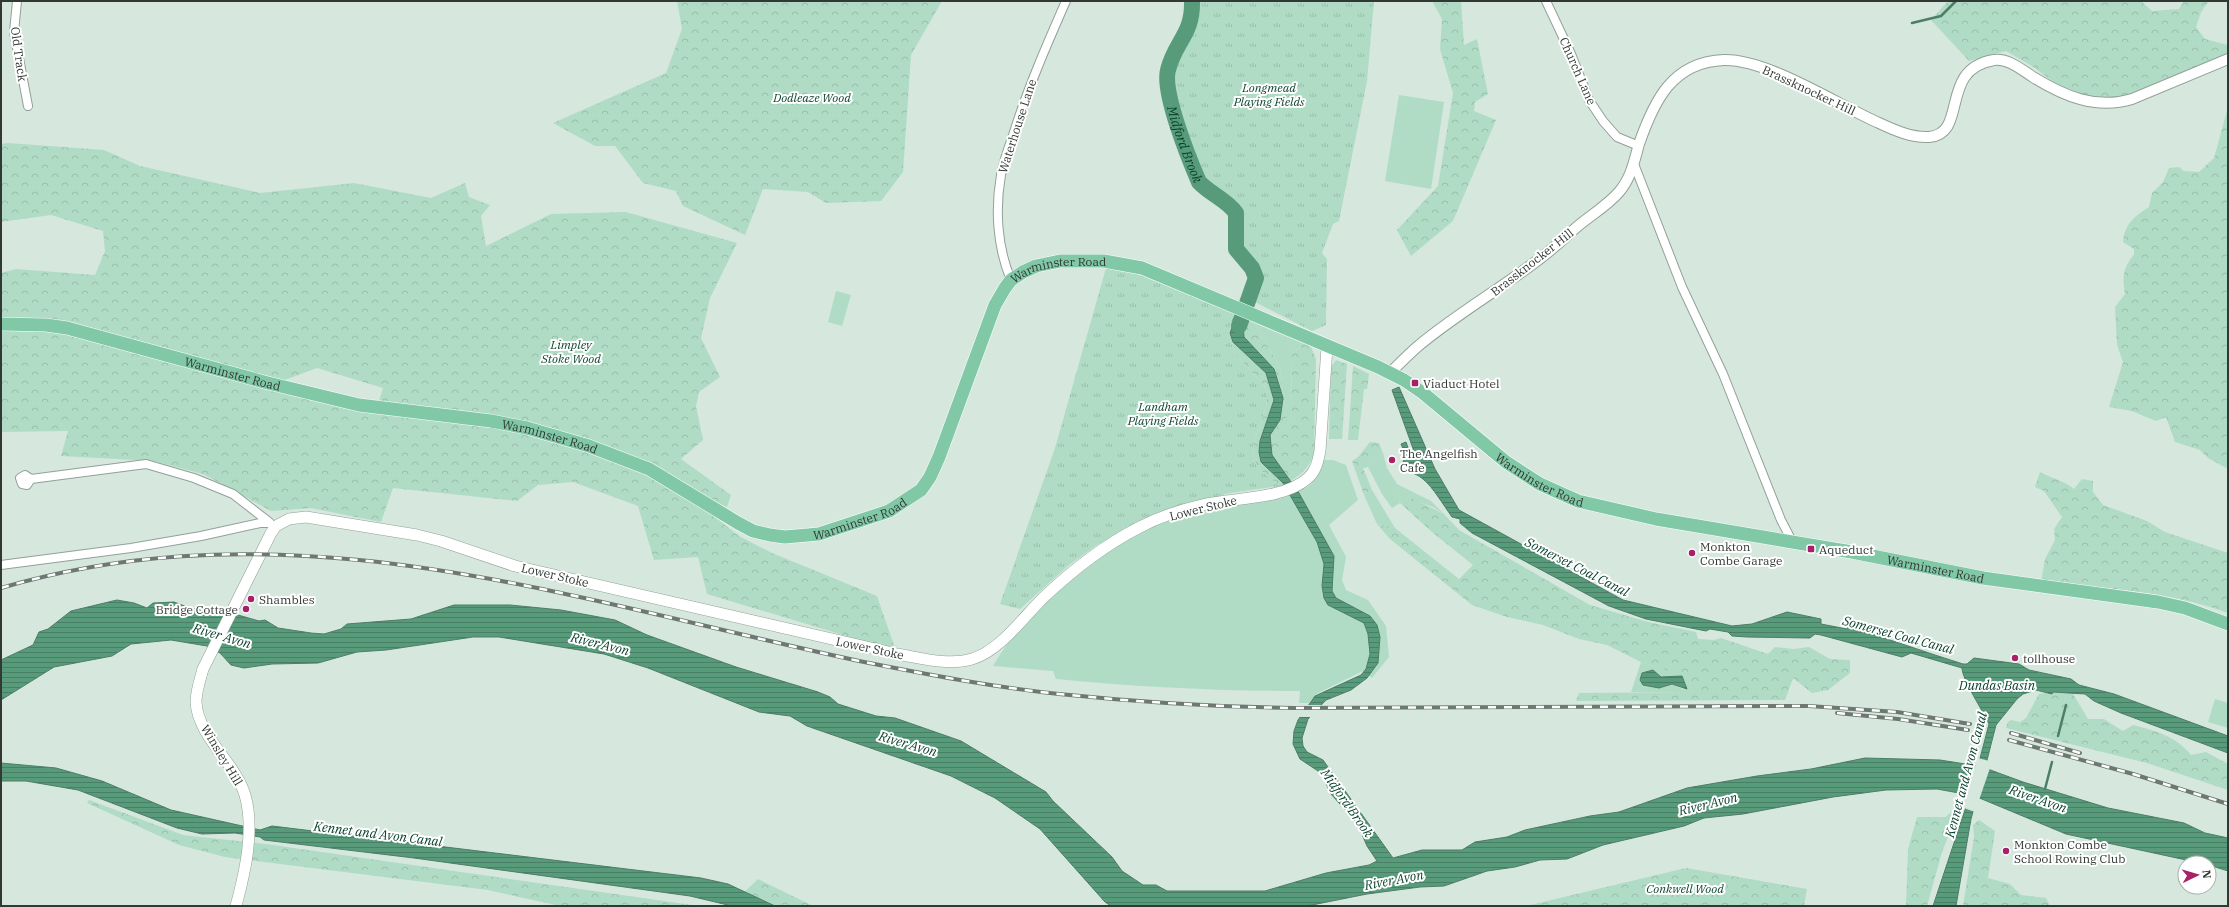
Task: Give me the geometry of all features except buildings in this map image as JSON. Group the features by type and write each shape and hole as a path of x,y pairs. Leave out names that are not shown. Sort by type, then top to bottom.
{"highway":[{"name":"Warminster Road","path":"1,324 46,324 67,328 264,382 359,405 491,421 527,428 589,446 649,469 753,531 784,537 819,534 889,512 920,490 930,477 939,457 995,305 1011,280 1036,266 1081,259 1116,262 1142,268 1327,347 1394,369 1404,380 1433,401 1477,440 1506,462 1540,484 1566,497 1604,508 1656,519 1792,541 1983,578 2158,602 2185,608 2228,624"}],"main road":[{"name":"Lower Stoke","path":"272,524 289,518 318,518 417,535 441,541 515,566 897,654 957,661 972,659 992,648 1084,561 1104,547 1139,528 1168,515 1195,507 1286,490 1308,479 1316,468 1320,451 1327,347"},
{"name":"Winsley Hill","path":"236,906 242,884 249,824 245,794 238,780 205,729 197,708 196,694 211,654 267,541 272,524"}],"street":[{"name":"Old Track","path":"17,1 14,32 28,106"},
{"name":"Waterhouse Lane","path":"1011,280 1006,268 999,232 997,211 1001,174 1031,79 1066,1"},
{"name":"Church Lane","path":"1546,1 1571,54 1589,100 1617,137 1639,146"},
{"name":"Brassknocker Hill","path":"1394,369 1417,347 1540,259 1618,193 1628,178 1634,164 1639,146 1661,92 1673,79 1691,69 1724,60 1760,67 1893,130 1920,137 1932,137 1940,134 1949,124 1954,111 1958,88 1963,77 1974,67 1996,59 2016,66 2065,94 2093,103 2104,104 2119,103 2132,99 2228,59"},
{"path":"1634,164 1682,287 1723,374 1781,520 1792,541"},
{"path":"31,479 146,464 194,478 233,494 272,524"},
{"path":"1,565 131,548 272,524"}],"green space":[{"name":"Dodleaze Wood","path":"677,1 942,1 911,55 903,172 881,201 826,203 808,192 763,189 745,235 683,206 676,191 643,183 615,146 595,146 553,123 666,73 682,29"},
{"name":"Longmead Playing Fields","path":"1196,1 1374,1 1367,81 1339,221 1333,224 1322,253 1327,259 1326,325 1312,331 1255,302 1261,283 1260,272 1241,245 1237,204 1228,197 1216,194 1198,179 1166,77 1194,24"},
{"path":"1432,1 1461,1 1464,45 1477,39 1488,94 1475,102 1474,111 1496,120 1453,221 1411,256 1397,230 1438,186 1453,93 1440,49 1442,19"},
{"path":"1948,1 2141,1 2152,11 2179,9 2184,1 2209,1 2201,12 2196,27 2205,39 2228,45 2228,53 2182,74 2120,97 2092,98 2055,83 2032,66 2006,51 1969,61 1931,20"},
{"path":"1399,95 1444,102 1431,189 1385,181"},
{"path":"2228,107 2228,469 2208,458 2200,450 2175,442 2166,417 2156,421 2132,411 2109,407 2123,362 2117,345 2115,307 2125,294 2124,273 2130,259 2134,255 2134,249 2123,242 2124,235 2131,221 2149,207 2152,193 2163,182 2169,168 2179,167 2184,171 2199,172 2214,158"},
{"name":"Limpley Stoke Wood","path":"8,143 104,150 140,166 260,193 354,183 431,198 465,183 469,197 490,205 481,216 486,246 551,214 626,212 737,243 710,298 701,338 720,377 699,392 696,406 703,440 681,459 731,495 727,507 706,499 701,506 739,536 772,553 877,596 896,651 707,594 698,557 654,560 638,506 573,482 538,485 517,501 393,488 381,522 311,508 271,511 203,474 154,461 61,456 68,431 1,432 1,273 16,269 95,275 105,251 103,231 51,215 1,222 1,144","holes":["317,368 383,388 379,401 338,395 282,381"]},
{"name":"Landham Playing Fields","path":"1106,268 1130,271 1233,313 1230,324 1230,341 1236,354 1264,386 1267,395 1263,416 1255,438 1253,448 1254,459 1261,471 1280,486 1230,493 1171,509 1097,545 1069,565 1020,609 1000,604 1055,448"},
{"path":"836,291 851,295 842,326 828,322"},
{"path":"1233,313 1254,323 1280,367 1288,427 1292,408 1291,356 1302,343 1311,347 1316,359 1314,454 1301,474 1280,486 1261,471 1254,459 1253,448 1255,438 1263,416 1267,395 1264,386 1236,354 1230,341 1230,324"},
{"path":"1254,323 1302,343 1291,356 1292,408 1288,429 1280,367"},
{"path":"1336,360 1347,364 1342,439 1329,439 1331,367"},
{"path":"1353,366 1369,374 1367,389 1364,389 1358,440 1348,440"},
{"path":"1370,442 1379,443 1383,453 1368,467 1363,468 1372,490 1364,495 1352,461 1358,457"},
{"path":"1383,453 1387,468 1397,484 1431,501 1444,514 1433,507 1398,494 1400,503 1392,508 1382,494 1368,467"},
{"path":"1324,460 1333,460 1346,465 1358,500 1329,525 1346,557 1342,580 1346,590 1368,600 1386,626 1389,657 1372,678 1363,671 1316,694 1309,703 1299,703 1300,691 1208,689 1087,682 1056,679 1053,671 993,666 1006,646 1042,604 1087,565 1110,549 1134,535 1156,525 1199,510 1261,500 1303,489 1313,482"},
{"path":"2040,472 2074,489 2082,479 2093,481 2093,492 2103,505 2147,521 2165,532 2228,553 2228,613 2159,595 2041,582 2045,559 2055,540 2054,529 2062,517 2044,491 2035,487"},
{"path":"1372,490 1395,528 1377,524 1364,495"},
{"path":"1400,492 1444,514 1459,530 1590,605 1648,622 1696,632 1698,639 1714,640 1721,638 1768,654 1775,647 1793,649 1809,647 1830,659 1850,660 1850,673 1828,690 1812,693 1793,678 1785,700 1576,701 1579,693 1689,692 1691,678 1641,662 1607,645 1579,639 1543,625 1507,617 1472,605 1390,539 1377,524 1395,528 1459,579 1473,565 1432,532 1400,503 1398,494"},
{"path":"1641,662 1691,677 1690,692 1631,692","holes":["1653,670 1661,677 1675,678 1685,690 1672,684 1659,688 1643,685 1640,680"]},
{"path":"2061,690 2072,692 2088,719 2104,719 2123,731 2133,725 2150,730 2165,735 2179,743 2191,755 2206,752 2228,764 2228,790 2147,763 2006,728 2008,722 2011,720 2020,722 2026,718 2039,694"},
{"path":"2215,699 2228,703 2228,728 2208,722"},
{"path":"89,800 183,835 266,844 699,906 560,906 488,890 225,857 179,845 87,803"},
{"path":"1951,812 1956,817 1942,852 1927,906 1906,906 1908,849 1917,817 1946,817"},
{"path":"1979,820 1995,831 1988,878 2010,884 2021,895 2046,898 2050,906 1963,906 1974,837 1973,825"},
{"name":"Conkwell Wood","path":"1686,868 1807,889 1804,906 1526,906"},
{"path":"758,879 813,906 730,906"}],"water":[{"path":"1239,309 1247,313 1243,324 1244,337 1274,369 1283,398 1280,420 1270,435 1272,455 1299,493 1334,556 1332,591 1336,598 1370,616 1377,625 1380,637 1378,663 1367,678 1351,690 1326,700 1308,719 1302,738 1303,746 1307,752 1323,760 1393,858 1422,850 1462,850 1475,842 1507,837 1525,830 1590,816 1619,812 1687,788 1757,776 1811,769 1865,758 1940,760 1978,766 1989,724 1965,680 1962,668 1911,653 1902,657 1815,634 1810,638 1732,636 1728,632 1710,629 1706,631 1646,619 1609,606 1472,533 1460,523 1460,519 1452,517 1427,482 1409,471 1403,461 1407,458 1401,444 1406,442 1411,456 1414,457 1415,454 1392,390 1399,387 1435,469 1459,510 1623,600 1732,626 1752,624 1787,612 1821,619 1821,624 1847,629 1848,627 1963,664 1967,664 1974,658 2019,664 2029,670 2071,679 2079,685 2114,694 2228,736 2228,753 2121,713 2094,701 2085,694 2053,692 2052,694 2036,690 2023,694 2017,699 1996,725 1985,768 2023,782 2108,808 2184,823 2205,833 2228,838 2228,871 2217,868 2217,855 2177,855 2177,858 2066,834 1977,797 1971,819 1956,906 1933,906 1970,795 1937,789 1886,790 1833,797 1743,814 1704,818 1684,826 1603,845 1567,859 1540,860 1515,867 1487,871 1444,886 1420,887 1367,894 1307,906 1111,906 1105,902 1040,829 995,798 951,776 807,726 790,716 759,712 648,668 604,654 499,637 473,637 386,650 357,652 318,663 272,664 244,668 231,665 220,653 207,646 171,640 131,644 112,656 54,667 1,700 1,660 33,645 39,632 48,629 71,611 117,600 134,603 147,608 153,603 174,602 190,608 238,615 259,621 265,620 278,628 324,634 341,629 347,624 411,619 454,605 510,605 561,610 615,620 647,635 736,667 818,692 830,697 838,704 876,716 895,718 961,741 1046,792 1053,801 1112,857 1122,871 1143,885 1156,885 1167,891 1265,891 1326,873 1369,865 1377,861 1367,846 1357,823 1331,794 1321,773 1300,759 1293,744 1294,731 1298,720 1315,696 1361,675 1366,669 1370,654 1368,634 1364,623 1328,605 1324,598 1322,586 1324,564 1317,542 1283,483 1261,462 1259,452 1260,441 1274,400 1266,373 1233,342 1230,333"},
{"path":"1653,670 1661,677 1682,676 1687,689 1672,684 1659,688 1643,685 1640,680 1642,673"},
{"path":"1,763 56,768 102,781 171,810 260,830 272,826 701,878 728,884 775,906 732,906 690,896 414,858 264,840 260,837 235,833 202,834 177,828 78,790 26,781 1,781"}],"pier":[{"path":"1306,705 1322,705 1312,717 1298,717"},
{"path":"1978,758 1989,761 1988,767 1990,768 1975,812 1964,808 1968,797 1965,796"}],"waterway":[{"name":"Midford Brook","path":"1192,1 1190,22 1171,60 1168,70 1167,80 1169,94 1178,126 1199,182 1228,204 1236,213 1236,249 1252,268 1256,278 1239,326"},
{"path":"1912,23 1941,16 1956,1"},
{"path":"2058,736 2066,705"},
{"name":"River Avon","path":"2045,789 2052,762"}],"railway":[{"path":"1,588 111,564 219,555 326,557 433,569 539,588 859,661 984,684 1059,694 1176,704 1294,708 1809,706 1897,712 1970,724"},
{"path":"1837,713 1898,719 1968,730"},
{"path":"2011,733 2080,753"},
{"path":"2009,740 2133,774 2228,804"}],"place":[{"name":"Viaduct Hotel","path":"1415,383"},
{"name":"The Angelfish Cafe","path":"1392,460"},
{"name":"Aqueduct","path":"1811,549"},
{"name":"Monkton Combe Garage","path":"1692,553"},
{"name":"Shambles","path":"251,599"},
{"name":"Bridge Cottage","path":"246,609"},
{"name":"tollhouse","path":"2015,658"},
{"name":"Monkton Combe School Rowing Club","path":"2006,851"}],"water label":[{"name":"Somerset Coal Canal","path":"1577,567"},
{"name":"Somerset Coal Canal","path":"1898,635"},
{"name":"Dundas Basin","path":"1997,685"},
{"name":"Kennet and Avon Canal","path":"1966,775"},
{"name":"Kennet and Avon Canal","path":"378,834"}]}
